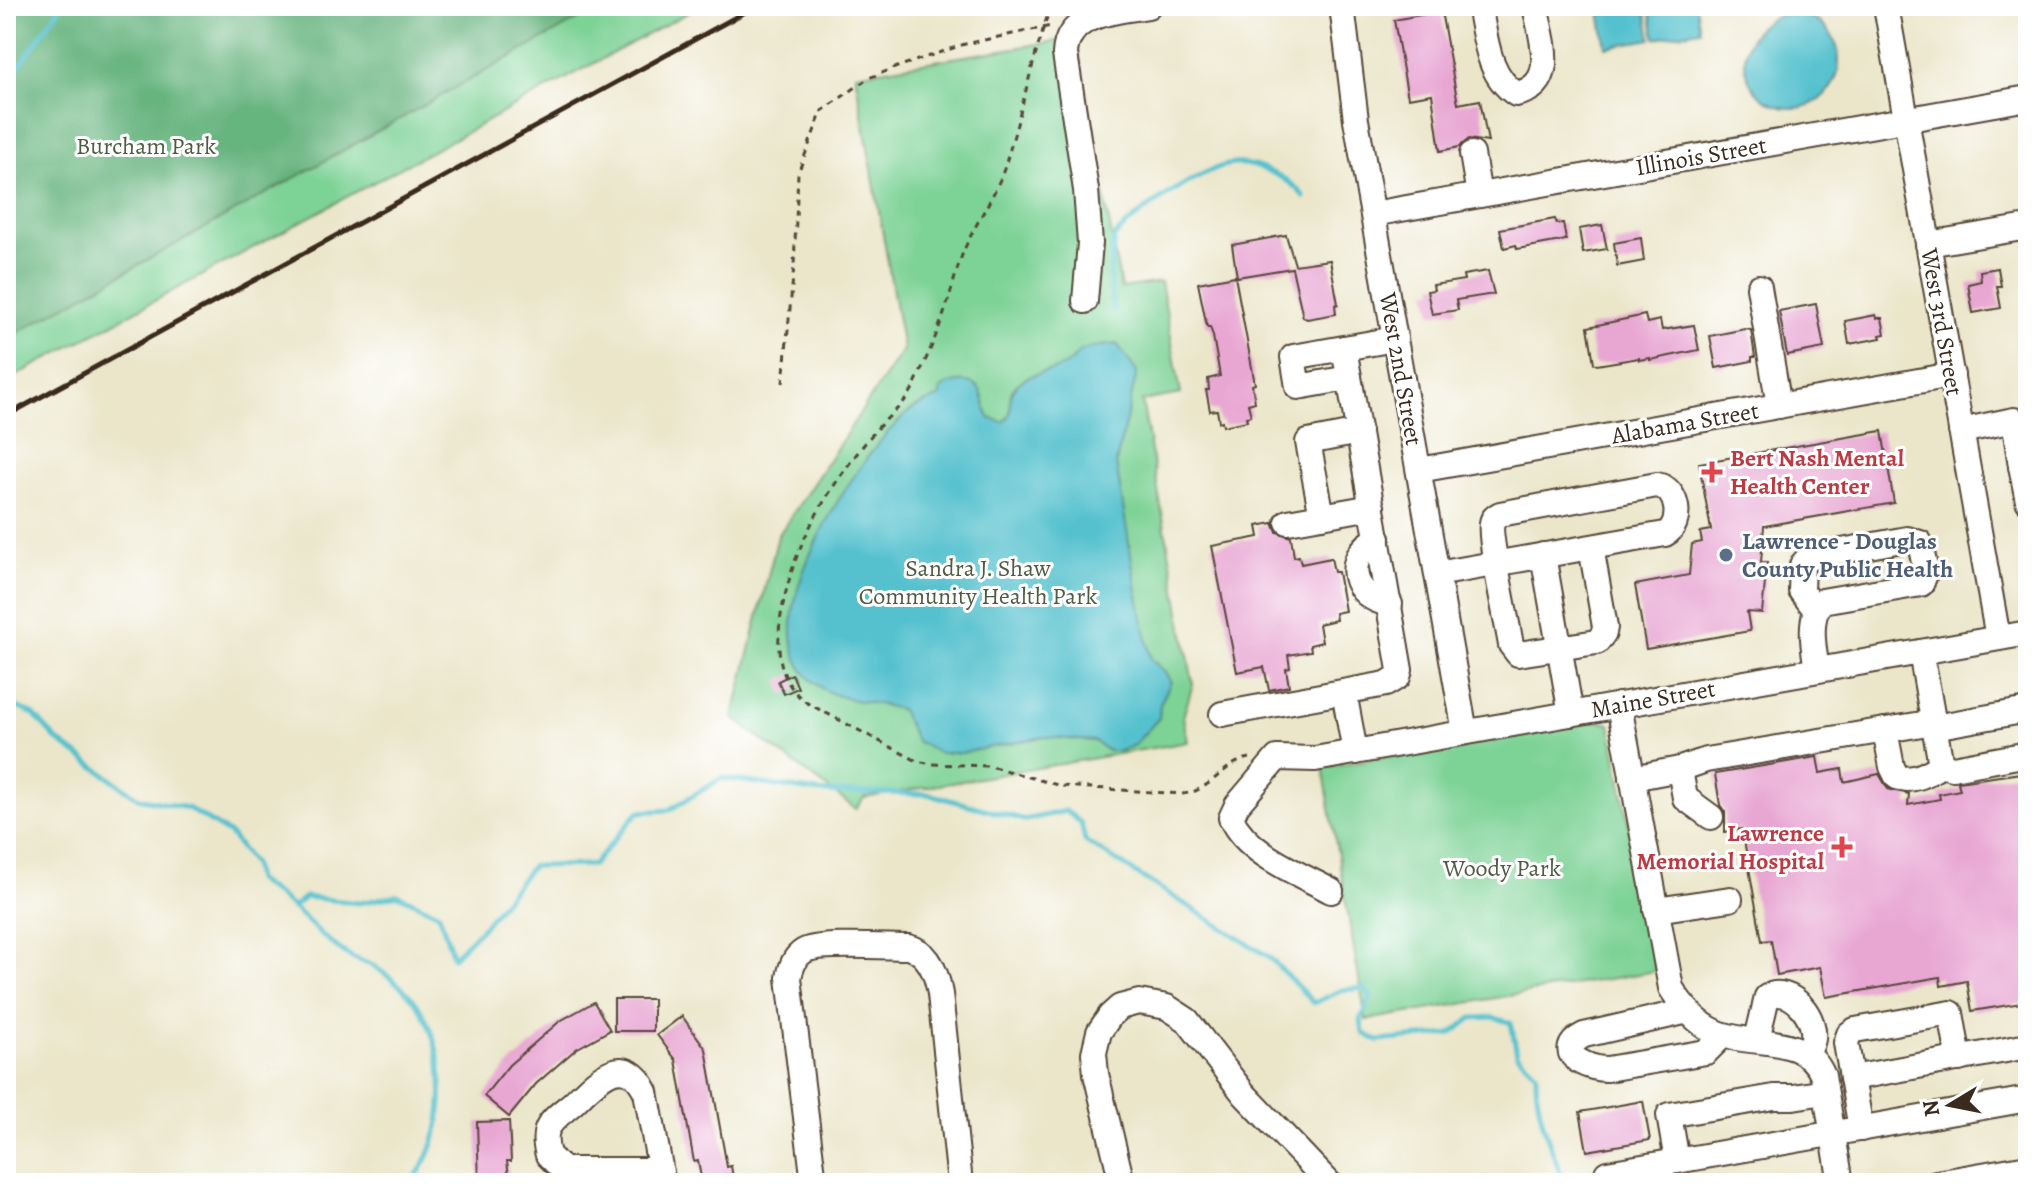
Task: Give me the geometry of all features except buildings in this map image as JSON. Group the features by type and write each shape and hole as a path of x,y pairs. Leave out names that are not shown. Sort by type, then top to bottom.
{"street":[{"path":"1085,301 1090,243 1086,190 1065,54 1070,33 1087,19 1148,6"},
{"name":"West 2nd Street","path":"1342,6 1356,120 1465,732"},
{"path":"1479,6 1492,64 1505,86 1516,94 1531,91 1542,78 1544,58 1535,6"},
{"name":"West 3rd Street","path":"1886,6 1998,638"},
{"name":"Illinois Street","path":"1373,214 2028,98"},
{"path":"1472,154 1479,195"},
{"path":"1928,244 2028,227"},
{"path":"1759,287 1779,406"},
{"path":"1349,378 1298,387 1293,357 1395,339"},
{"path":"1222,714 1386,684 1398,677 1400,662 1344,348"},
{"name":"Alabama Street","path":"1419,470 1952,375"},
{"path":"1961,431 2021,418 2028,501"},
{"path":"1322,516 1308,442 1359,432"},
{"path":"1437,574 1497,563 1591,547 1671,531 1677,520 1673,495 1668,488 1657,485 1500,514 1492,522 1491,529 1497,563 1513,650 1524,655 1560,649 1597,642 1604,633 1591,547"},
{"path":"1288,522 1372,507"},
{"path":"1816,610 1801,591 1802,565 1809,557 1907,539 1920,543 1926,572 1921,584 1822,601 1816,610 1813,642 1817,670"},
{"path":"1543,555 1571,714"},
{"name":"Maine Street","path":"1277,758 1315,759 2028,633"},
{"path":"1921,652 1941,765"},
{"path":"1344,692 1355,752"},
{"path":"1619,705 1667,976 1676,997 1709,1029 1723,1035 1757,1039 1805,1054 1818,1064 1841,1183"},
{"path":"1632,778 1680,769 1706,760 2028,710"},
{"path":"1885,730 1892,767 1897,777 1905,780 1941,765 1953,768 2028,754"},
{"path":"1277,758 1237,805 1231,818 1237,831 1268,856 1331,891"},
{"path":"1680,769 1685,798 1711,817"},
{"path":"1656,910 1730,899"},
{"path":"814,1183 789,973 796,958 809,948 853,947 916,949 926,957 935,972 960,1183"},
{"path":"1757,1039 1767,997 1774,993 1783,994 1802,1006 1810,1017 1813,1042 1805,1054"},
{"path":"1122,1183 1096,1074 1094,1053 1099,1032 1110,1016 1120,1007 1144,1002 1167,1007 1187,1020 1244,1094 1329,1183"},
{"path":"1688,1011 1584,1035 1577,1038 1572,1046 1572,1055 1577,1063 1593,1069 1607,1069 1706,1052 1723,1035"},
{"path":"1861,1129 1846,1043 1849,1034 1855,1030 1951,1013 1959,1059"},
{"path":"1852,1078 2028,1046"},
{"path":"614,1070 627,1072 640,1081 646,1092 661,1176 563,1170 548,1155 547,1131 552,1122 600,1076 614,1070"},
{"path":"1677,1161 1669,1115 1825,1092"},
{"path":"1785,1097 1792,1141"},
{"path":"1607,1173 2028,1099"},
{"path":"1936,1183 2028,1167"}],"path":[{"path":"1051,6 1003,170 966,246 942,320 913,390 858,453 822,507 799,553 780,624 784,677 797,696 809,704 917,761 990,766 1061,786 1189,794 1203,788 1236,762 1248,758 1277,758"},
{"path":"783,383 794,266 798,173 822,111 869,78 890,70 965,44 1087,19"}],"green space":[{"name":"Burcham Park","path":"6,6 602,6 6,339"},
{"name":"Burcham Park","path":"61,6 700,6 6,381 6,85"},
{"name":"Sandra J. Shaw Community Health Park","path":"1076,38 1121,288 1161,282 1181,394 1142,401 1193,684 1183,717 1188,742 864,798 856,809 733,718 778,536 903,349 855,74"},
{"name":"Woody Park","path":"1600,721 1610,724 1656,971 1366,1020 1323,767"}],"water":[{"path":"1599,6 1645,6 1651,39 1606,47"},
{"path":"1649,6 1696,6 1700,30 1655,38"},
{"path":"1792,14 1810,17 1825,28 1836,43 1839,61 1836,79 1825,94 1810,105 1792,108 1774,105 1759,94 1748,79 1745,61 1748,43 1759,28 1774,17"},
{"path":"1117,344 1137,372 1116,463 1151,659 1171,682 1160,704 1159,718 1134,745 1120,751 1108,751 1094,741 1043,737 961,753 939,753 916,741 901,710 835,695 815,683 797,658 792,625 798,587 833,509 879,443 910,411 940,396 940,390 955,382 967,382 978,387 989,418 1003,422 1009,414 1012,392 1019,382 1066,365 1085,349"}],"waterway":[{"path":"6,85 61,6"},
{"path":"1113,310 1110,277 1114,237 1153,204 1188,182 1221,167 1243,164 1282,178 1304,197"},
{"path":"6,702 33,714 57,740 138,798 188,808 230,834 253,864 256,880 339,949 375,967 411,997 430,1028 437,1050 441,1098 433,1145 410,1183"},
{"path":"293,907 305,897 359,903 398,895 439,914 453,957 483,927 532,866 593,865 638,812 669,810 722,778 819,792 928,794 1025,820 1066,811 1081,823 1085,841 1269,957 1314,1003 1342,990 1364,988 1371,997 1361,1019 1363,1033 1378,1041 1451,1034 1472,1018 1493,1017 1511,1023 1517,1054 1536,1073 1541,1115 1564,1183"}],"railway":[{"path":"6,416 756,6"}],"place":[{"name":"Bert Nash Mental Health Center","path":"1712,472"},
{"name":"Lawrence - Douglas County Public Health","path":"1726,555"},
{"name":"Lawrence Memorial Hospital","path":"1842,847"}]}
